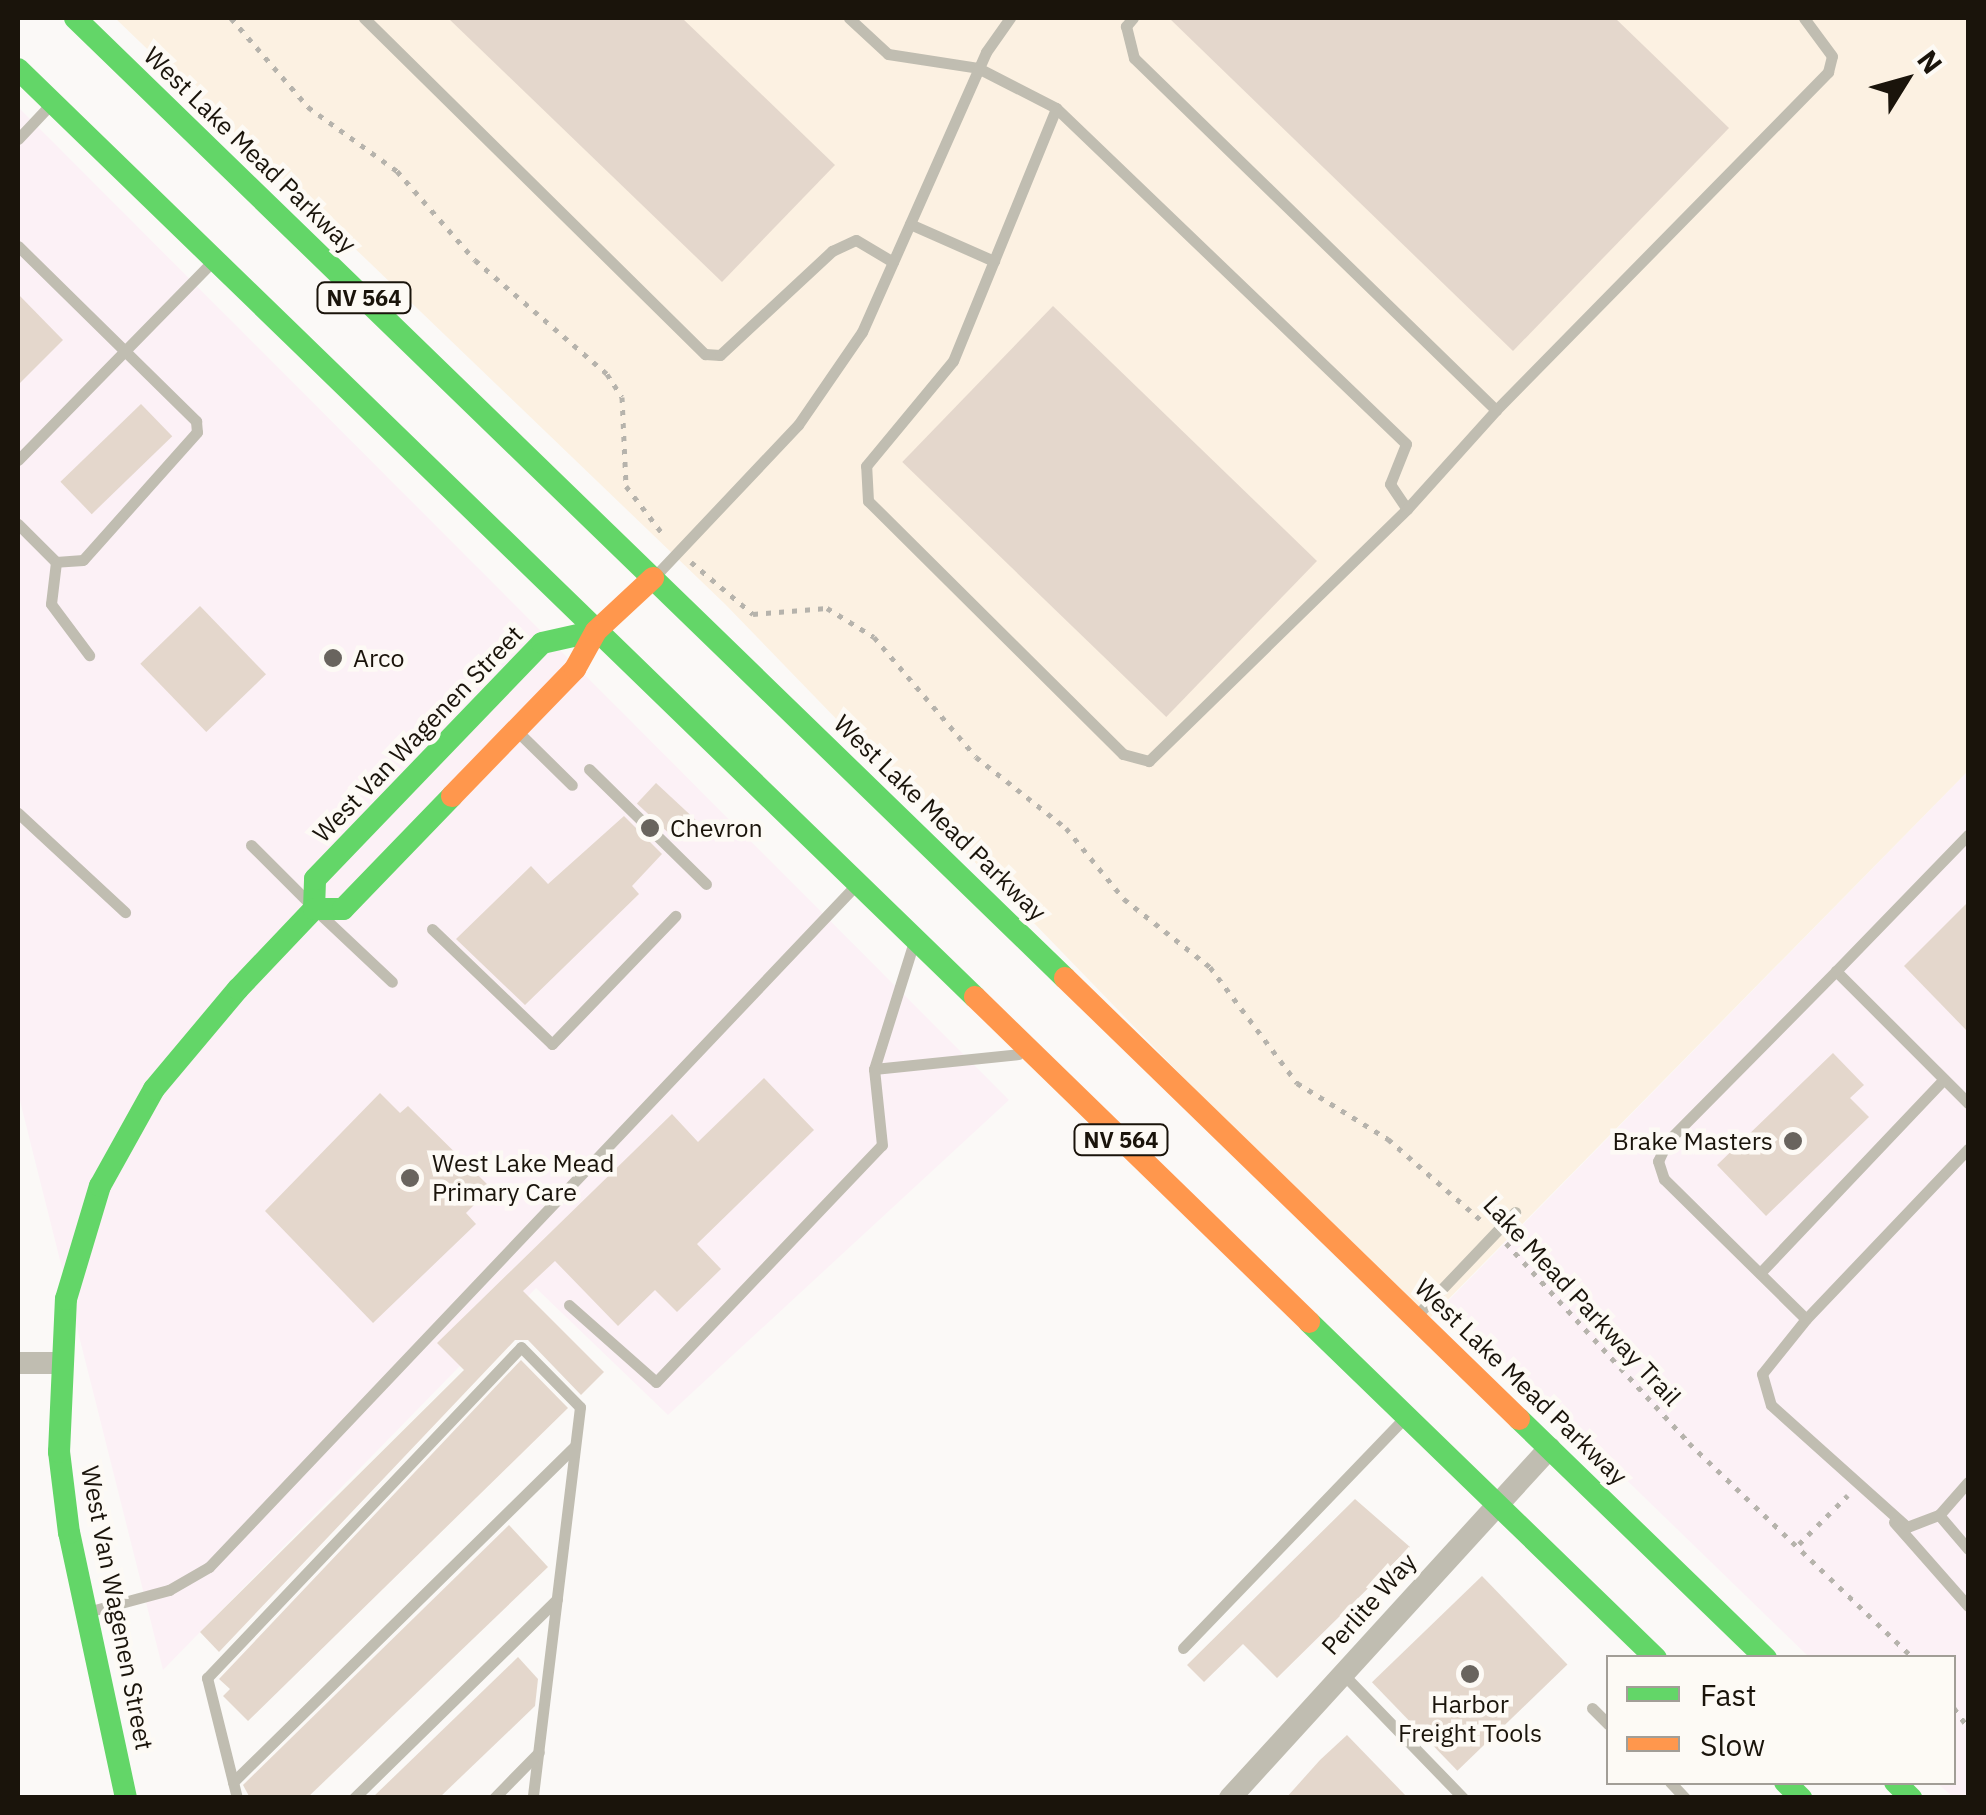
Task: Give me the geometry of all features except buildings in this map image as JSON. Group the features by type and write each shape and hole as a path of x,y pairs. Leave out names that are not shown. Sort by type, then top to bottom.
{"main road":[{"name":"West Lake Mead Parkway","path":"75,18 1763,1655"},
{"name":"NV 564","path":"18,68 1653,1655"},
{"name":"West Van Wagenen Street","path":"314,909 344,909 575,669 596,631 653,578"},
{"name":"West Van Wagenen Street","path":"126,1798 86,1612 59,1452 59,1363 78,1244 126,1130 180,1053 314,909 314,878 542,643 596,631"}],"street":[{"path":"18,1363 59,1363"},
{"name":"Perlite Way","path":"1230,1798 1550,1448"}],"lane":[{"path":"364,18 704,354 720,355 832,251 856,240 893,262"},
{"path":"849,18 888,54 978,68 1056,108 1406,444 1390,484 1406,508"},
{"path":"653,578 798,424 862,332 978,68 1010,18"},
{"path":"1133,18 1126,26 1134,58 1496,410"},
{"path":"1056,108 953,360 866,466 868,501 1123,754 1149,762 1406,508 1496,410 1828,72 1832,56 1804,18"},
{"path":"18,139 52,102"},
{"path":"910,224 994,261"},
{"path":"18,246 196,421 197,432 83,560 56,562 18,524"},
{"path":"18,460 214,260"},
{"path":"56,562 51,604 89,655"},
{"path":"516,730 572,784"},
{"path":"588,769 706,884"},
{"path":"18,813 125,912"},
{"path":"1806,1319 1664,1179 1658,1161 1667,1142 1968,835"},
{"path":"251,845 392,982"},
{"path":"86,1612 169,1590 209,1567 857,884"},
{"path":"432,928 552,1044 675,916"},
{"path":"569,1305 656,1382 882,1145 874,1069 915,940"},
{"path":"1836,971 1968,1103"},
{"path":"874,1069 1031,1052"},
{"path":"1760,1274 1944,1079"},
{"path":"1968,1149 1768,1362 1763,1390 1891,1519 1968,1606"},
{"path":"1415,1317 1514,1212"},
{"path":"237,1798 207,1678 521,1346 580,1406 534,1798"},
{"path":"1183,1648 1406,1416"},
{"path":"233,1782 575,1446"},
{"path":"1891,1519 1906,1527 1938,1515 1968,1482"},
{"path":"1938,1515 1968,1549"},
{"path":"354,1798 557,1599"},
{"path":"1343,1674 1463,1798"},
{"path":"1592,1708 1606,1722"},
{"path":"494,1798 539,1752"}],"path":[{"name":"Lake Mead Parkway Trail","path":"231,18 308,107 397,172 475,260 607,374 622,397 626,486 679,552 753,614 828,608 874,638 976,757 1066,828 1124,900 1210,967 1296,1084 1388,1139 1495,1232 1648,1400 1910,1655"},
{"path":"1798,1544 1832,1511"}],"shaded area":[{"path":"115,18 1968,18 1968,771 1423,1325 725,604"},
{"path":"18,107 1009,1100 668,1415 536,1288 163,1670 18,1093"},
{"path":"1968,771 1968,1797 1953,1797 1939,1785 1956,1785 1956,1655 1807,1655 1445,1304"}],"traffic: fast":[{"path":"75,18 1065,978"},
{"path":"18,69 975,997"},
{"path":"314,909 315,879 542,643 596,631"},
{"path":"126,1798 69,1533 59,1452 66,1299 100,1186 154,1089 238,989 314,909 343,909 452,796"},
{"path":"1309,1322 1653,1655"},
{"path":"1519,1419 1763,1655"},
{"path":"1788,1785 1801,1798"},
{"path":"1898,1785 1911,1798"}],"traffic: slow":[{"path":"452,796 575,669 596,631 653,578"},
{"path":"1065,978 1519,1419"},
{"path":"975,997 1309,1322"}],"place":[{"name":"Arco","path":"333,658"},
{"name":"Chevron","path":"650,828"},
{"name":"Brake Masters","path":"1793,1141"},
{"name":"West Lake Mead Primary Care","path":"410,1178"},
{"name":"Harbor Freight Tools","path":"1470,1674"}]}
